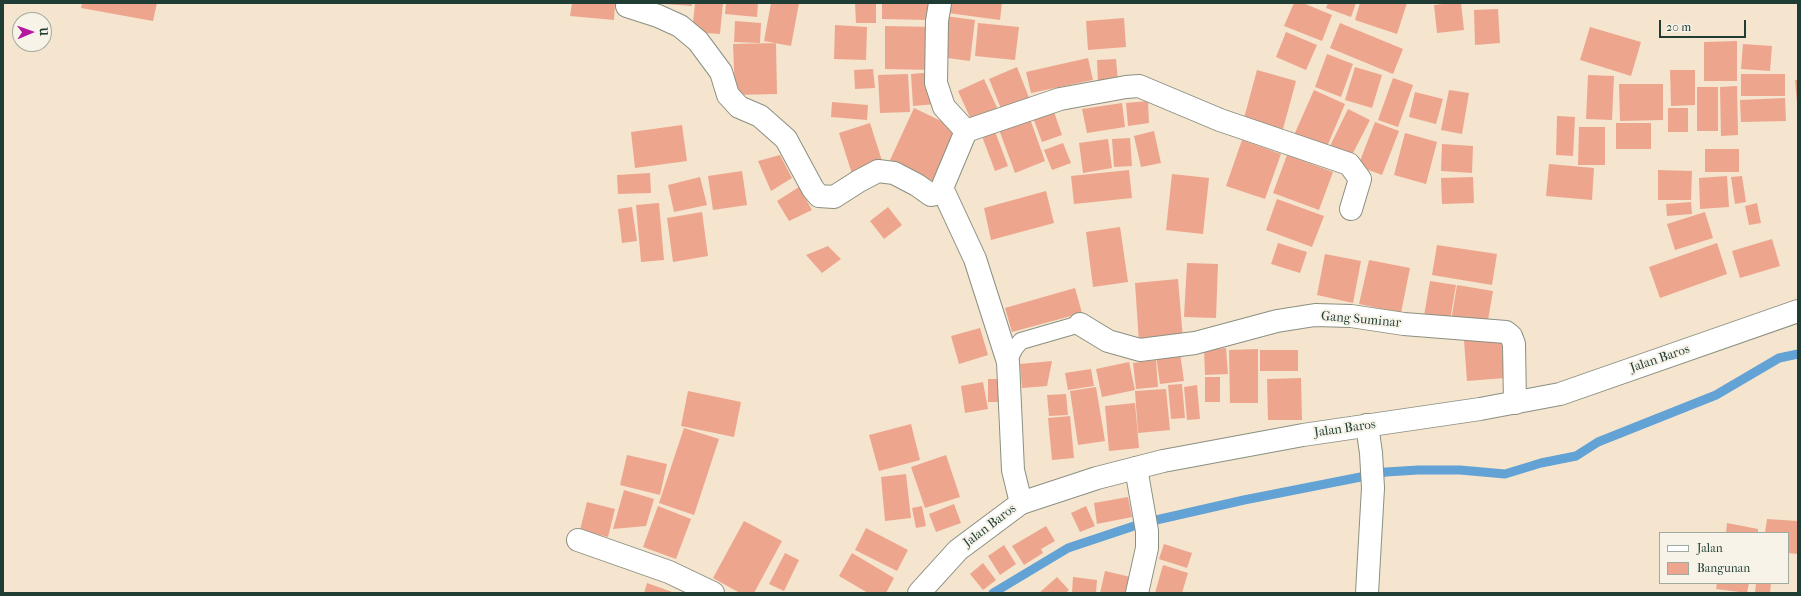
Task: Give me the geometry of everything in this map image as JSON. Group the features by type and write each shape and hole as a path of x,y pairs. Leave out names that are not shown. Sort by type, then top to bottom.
{"street":[{"path":"940,3 937,21 936,83 944,106 966,131"},
{"path":"627,6 658,16 680,26 698,41 721,72 728,95 739,107 760,116 786,139 813,189 819,196 834,197 878,171 894,173 917,185 931,195 937,194 942,188 966,131 1060,99 1139,86 1220,120 1349,164 1360,179 1351,209"},
{"path":"942,188 975,259 1008,362 1013,470 1021,503"},
{"name":"Jalan Baros","path":"919,593 958,550 1021,503 1097,478 1163,461 1303,435 1515,403 1560,394 1798,311"},
{"name":"Gang Suminar","path":"1080,324 1108,341 1140,350 1195,343 1277,321 1315,315 1351,316 1404,324 1506,332 1511,336 1514,344 1515,403"},
{"path":"1367,426 1371,453 1373,488 1367,593"},
{"path":"1136,468 1147,531 1147,548 1137,593"},
{"path":"578,540 669,572 713,593"}],"lane":[{"path":"1008,362 1015,348 1021,341 1080,324"}],"building":[{"path":"82,3 157,3 153,21 81,8"},
{"path":"572,3 615,3 614,20 570,16"},
{"path":"692,3 692,6 665,4"},
{"path":"695,3 723,3 720,34 692,32"},
{"path":"726,3 758,3 757,17 725,14"},
{"path":"771,3 799,3 791,46 764,41"},
{"path":"855,3 876,3 876,23 856,23"},
{"path":"882,3 929,3 928,20 882,19"},
{"path":"950,3 1002,3 1000,20 948,13"},
{"path":"1294,3 1303,3 1332,15 1322,41 1284,26"},
{"path":"1328,3 1356,3 1351,17 1326,8"},
{"path":"1360,3 1407,3 1397,34 1355,20"},
{"path":"1461,3 1464,30 1437,33 1434,5"},
{"path":"1498,9 1500,43 1475,45 1474,10"},
{"path":"945,16 975,20 970,61 940,57"},
{"path":"1124,18 1126,47 1088,50 1086,21"},
{"path":"735,21 761,23 760,43 734,42"},
{"path":"978,23 1019,27 1015,60 975,56"},
{"path":"1340,23 1403,49 1393,74 1330,48"},
{"path":"835,25 867,27 866,60 834,59"},
{"path":"885,26 933,27 932,70 885,69"},
{"path":"1590,27 1641,42 1631,76 1580,60"},
{"path":"1286,32 1317,45 1306,70 1276,57"},
{"path":"1737,41 1737,81 1704,81 1704,42"},
{"path":"776,43 777,94 735,95 733,44"},
{"path":"1743,44 1772,46 1770,71 1741,69"},
{"path":"1327,54 1353,64 1341,97 1315,87"},
{"path":"1088,58 1093,80 1031,93 1026,72"},
{"path":"1116,59 1118,81 1098,83 1097,60"},
{"path":"1017,67 1030,100 1002,111 989,79"},
{"path":"1355,67 1382,75 1372,108 1345,100"},
{"path":"873,69 875,88 855,89 854,70"},
{"path":"1257,70 1296,81 1283,129 1244,118"},
{"path":"1670,70 1695,70 1695,105 1671,106"},
{"path":"934,72 936,104 913,106 911,74"},
{"path":"908,74 910,112 880,113 878,75"},
{"path":"1741,74 1785,74 1785,96 1741,96"},
{"path":"1588,75 1614,76 1612,120 1586,119"},
{"path":"1393,78 1413,85 1398,127 1378,120"},
{"path":"984,79 999,112 973,124 958,91"},
{"path":"1795,80 1798,80 1798,102 1797,102"},
{"path":"1619,84 1663,84 1663,120 1620,121"},
{"path":"1737,86 1738,135 1721,136 1720,87"},
{"path":"1697,87 1718,87 1718,131 1697,131"},
{"path":"1314,90 1345,104 1326,149 1294,135"},
{"path":"1449,90 1469,93 1462,134 1441,130"},
{"path":"1415,92 1443,99 1436,124 1409,117"},
{"path":"1785,98 1786,121 1741,122 1740,100"},
{"path":"1148,101 1149,123 1128,126 1126,103"},
{"path":"832,102 868,105 867,120 831,117"},
{"path":"1122,103 1125,127 1087,133 1082,109"},
{"path":"914,108 960,130 935,182 890,160"},
{"path":"1668,108 1688,108 1688,132 1668,132"},
{"path":"1053,109 1062,135 1042,142 1032,115"},
{"path":"1348,109 1370,120 1351,157 1330,146"},
{"path":"1029,116 1045,161 1015,173 998,127"},
{"path":"1557,116 1575,117 1573,156 1556,155"},
{"path":"1375,122 1399,131 1382,175 1358,166"},
{"path":"870,123 884,167 853,177 839,133"},
{"path":"1616,123 1651,123 1651,149 1616,149"},
{"path":"682,125 687,161 635,168 631,132"},
{"path":"993,126 1008,166 995,171 980,131"},
{"path":"1579,127 1605,127 1605,165 1578,165"},
{"path":"1154,131 1161,163 1141,167 1134,136"},
{"path":"1405,133 1437,142 1426,184 1394,175"},
{"path":"1130,138 1132,166 1114,167 1112,139"},
{"path":"1108,139 1112,168 1083,173 1079,143"},
{"path":"1242,140 1281,154 1265,199 1226,186"},
{"path":"1063,143 1071,163 1052,170 1044,150"},
{"path":"1442,144 1473,146 1472,173 1441,171"},
{"path":"1705,149 1739,149 1739,172 1705,172"},
{"path":"780,155 792,178 771,191 758,161"},
{"path":"1287,155 1333,172 1319,210 1273,193"},
{"path":"1549,164 1594,168 1592,200 1546,196"},
{"path":"1129,170 1132,198 1074,204 1071,176"},
{"path":"1658,170 1692,171 1691,200 1658,200"},
{"path":"742,171 747,205 713,210 708,176"},
{"path":"650,173 651,193 618,194 617,175"},
{"path":"1172,174 1209,178 1203,234 1166,230"},
{"path":"1727,176 1729,207 1700,209 1699,178"},
{"path":"1742,176 1746,202 1735,204 1731,177"},
{"path":"700,177 707,205 674,212 668,185"},
{"path":"1473,177 1474,203 1442,204 1441,178"},
{"path":"799,187 812,210 789,221 777,201"},
{"path":"1046,191 1054,223 991,240 984,208"},
{"path":"1277,199 1324,216 1312,247 1266,230"},
{"path":"1691,202 1692,214 1667,216 1666,204"},
{"path":"659,203 664,260 641,262 636,205"},
{"path":"1757,203 1761,223 1749,225 1745,206"},
{"path":"632,207 637,241 622,243 618,209"},
{"path":"888,207 902,225 884,239 870,221"},
{"path":"702,212 708,256 673,262 667,218"},
{"path":"1705,212 1713,238 1675,250 1667,224"},
{"path":"1120,227 1128,282 1093,287 1086,232"},
{"path":"1772,239 1780,266 1740,278 1732,251"},
{"path":"1278,243 1307,252 1300,273 1271,264"},
{"path":"1717,243 1727,274 1660,298 1649,267"},
{"path":"1437,245 1497,254 1492,285 1432,275"},
{"path":"828,246 841,259 822,273 806,255"},
{"path":"1325,254 1361,261 1353,303 1317,295"},
{"path":"1369,260 1410,268 1401,313 1359,304"},
{"path":"1187,263 1218,264 1216,318 1184,317"},
{"path":"1178,279 1183,340 1139,343 1135,283"},
{"path":"1430,281 1456,285 1450,320 1424,316"},
{"path":"1457,285 1493,291 1487,326 1451,321"},
{"path":"1075,288 1082,313 1012,332 1005,308"},
{"path":"980,328 988,355 959,364 951,336"},
{"path":"1501,337 1505,378 1467,381 1464,340"},
{"path":"1226,348 1228,374 1205,375 1204,350"},
{"path":"1258,349 1258,403 1230,403 1229,350"},
{"path":"1260,350 1298,350 1298,371 1260,371"},
{"path":"1180,353 1184,381 1160,384 1156,356"},
{"path":"1156,360 1158,387 1136,389 1133,363"},
{"path":"1052,361 1047,386 1022,388 1020,364"},
{"path":"1129,362 1135,390 1102,397 1096,369"},
{"path":"1091,369 1094,386 1068,390 1065,373"},
{"path":"1205,377 1220,377 1220,402 1205,402"},
{"path":"1301,378 1302,420 1268,420 1267,379"},
{"path":"988,379 1000,379 1001,402 988,402"},
{"path":"983,382 988,409 965,413 961,386"},
{"path":"1182,384 1185,418 1171,419 1168,385"},
{"path":"1197,385 1200,419 1187,420 1184,387"},
{"path":"1096,387 1105,441 1078,445 1070,391"},
{"path":"1166,389 1170,430 1138,433 1135,391"},
{"path":"688,391 741,402 734,437 681,426"},
{"path":"1066,394 1068,415 1049,416 1047,395"},
{"path":"1135,403 1139,448 1109,451 1105,406"},
{"path":"1070,416 1074,458 1052,460 1048,418"},
{"path":"911,424 920,460 879,471 869,435"},
{"path":"684,428 719,439 694,515 659,503"},
{"path":"627,455 667,464 660,495 620,485"},
{"path":"946,455 960,497 925,508 911,467"},
{"path":"906,474 911,518 885,521 881,477"},
{"path":"624,490 654,499 646,526 613,529"},
{"path":"1128,497 1132,517 1097,524 1094,503"},
{"path":"587,502 615,509 608,537 580,530"},
{"path":"954,504 961,523 936,532 929,514"},
{"path":"658,506 691,519 676,559 643,547"},
{"path":"922,506 926,526 916,528 912,508"},
{"path":"1086,506 1095,526 1080,532 1071,513"},
{"path":"1767,519 1798,521 1798,554 1789,553 1789,532 1765,532"},
{"path":"744,521 782,541 754,593 740,593 713,578"},
{"path":"1727,523 1758,529 1758,532 1726,532"},
{"path":"1046,526 1055,541 1041,549 1043,553 1024,565 1012,546"},
{"path":"866,528 908,550 897,571 855,550"},
{"path":"1164,544 1192,553 1187,568 1159,559"},
{"path":"1004,545 1016,564 1000,575 988,556"},
{"path":"785,553 799,560 784,591 769,584"},
{"path":"852,553 894,578 886,593 868,593 839,576"},
{"path":"983,563 996,580 983,590 970,574"},
{"path":"1163,565 1188,573 1182,593 1155,593"},
{"path":"1105,571 1135,578 1132,593 1100,593"},
{"path":"1057,577 1069,590 1066,593 1039,593"},
{"path":"1073,577 1097,580 1096,593 1072,593"},
{"path":"647,583 675,593 644,593"},
{"path":"1717,584 1749,584 1747,593 1716,589"},
{"path":"1756,584 1771,584 1770,593 1755,593"}],"waterway":[{"path":"993,593 1068,548 1143,523 1244,500 1386,472 1460,470 1505,474 1541,463 1576,456 1598,442 1716,395 1779,358 1798,354"}]}
